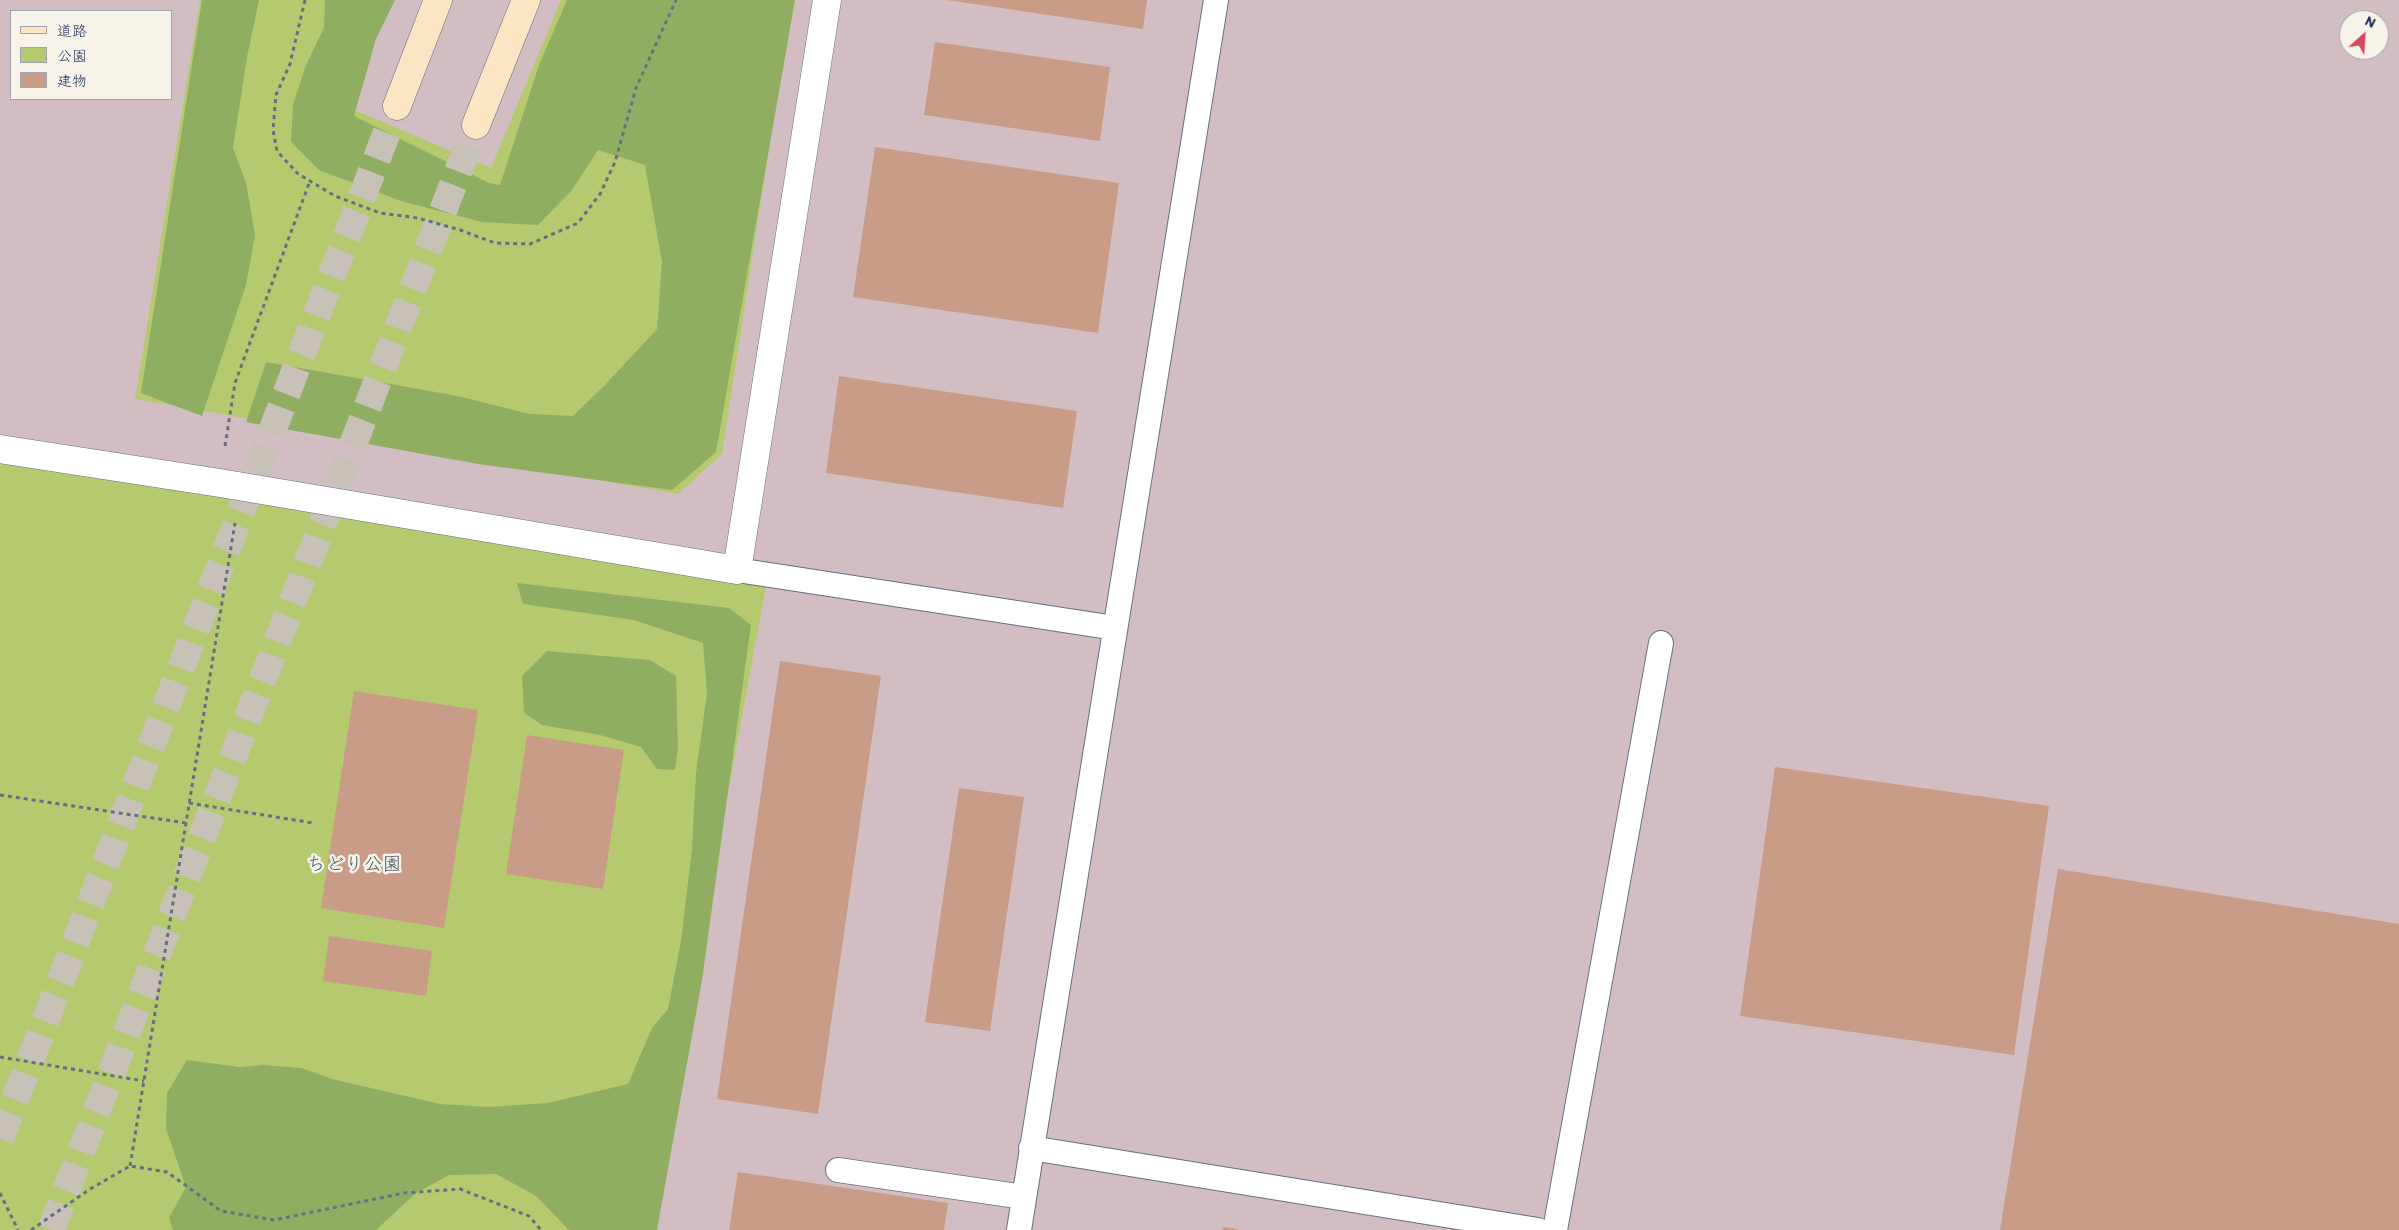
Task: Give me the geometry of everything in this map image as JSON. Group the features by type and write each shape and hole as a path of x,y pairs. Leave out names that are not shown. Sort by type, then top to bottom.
{"street":[{"path":"398,106 438,0"},
{"path":"476,125 526,0"},
{"path":"0,449 230,485 737,570 827,0"}],"lane":[{"path":"1018,1230 1216,0"},
{"path":"737,570 1116,628"},
{"path":"1555,1230 1661,643"},
{"path":"1031,1148 1538,1230"},
{"path":"838,1170 1024,1197"}],"path":[{"path":"130,1166 189,804 230,485 235,383 310,181"},
{"path":"0,796 186,823"},
{"path":"189,804 313,823"},
{"path":"0,1058 144,1081"},
{"path":"31,1230 90,1189 130,1166 167,1172 221,1211 274,1220 404,1193 460,1188 528,1216 541,1230"},
{"path":"0,1194 18,1230"}],"shaded area":[{"path":"0,0 2399,0 2399,1230 0,1230"}],"green space":[{"path":"200,0 389,0 350,108 491,168 561,0 792,0 722,454 678,494 135,399"},
{"path":"202,0 259,0 247,57 233,148 246,183 255,235 246,285 202,416 141,393"},
{"path":"325,0 395,0 376,39 354,116 489,183 500,185 539,65 567,0 795,0 716,452 672,490 478,464 246,422 266,362 458,396 530,414 573,416 657,329 662,262 645,165 598,150 572,190 538,225 482,222 401,201 319,170 291,142 293,105 306,65 324,28"},
{"name":"ちどり公園","path":"0,449 768,575 648,1230 0,1230"},
{"path":"517,583 729,608 751,625 702,980 657,1230 569,1230 536,1196 496,1174 449,1175 416,1193 376,1230 173,1230 169,1218 186,1187 166,1129 167,1093 187,1060 240,1067 263,1065 301,1068 332,1079 440,1104 489,1107 548,1103 628,1084 652,1028 668,1009 681,941 692,849 696,773 707,693 703,643 634,620 523,604"},
{"path":"547,651 650,660 676,676 678,748 675,770 657,769 641,747 600,735 542,725 524,713 522,676"}],"building":[{"path":"947,0 1147,0 1143,29"},
{"path":"935,42 1110,67 1100,141 924,115"},
{"path":"875,147 1119,183 1098,333 853,297"},
{"path":"839,376 1077,411 1063,508 826,473"},
{"path":"780,661 881,676 818,1114 717,1099"},
{"path":"354,691 478,710 444,928 321,908"},
{"path":"527,735 624,750 603,889 506,874"},
{"path":"1775,767 2049,806 2014,1055 1740,1016"},
{"path":"959,788 1024,797 990,1031 925,1022"},
{"path":"2058,869 2399,924 2399,1230 2000,1230"},
{"path":"329,936 432,951 426,996 323,981"},
{"path":"738,1172 948,1203 944,1230 729,1230"},
{"path":"1223,1227 1238,1229 1238,1230 1222,1230"}],"tunnel":[{"path":"0,1139 397,106"},
{"path":"51,1230 476,125"}]}
